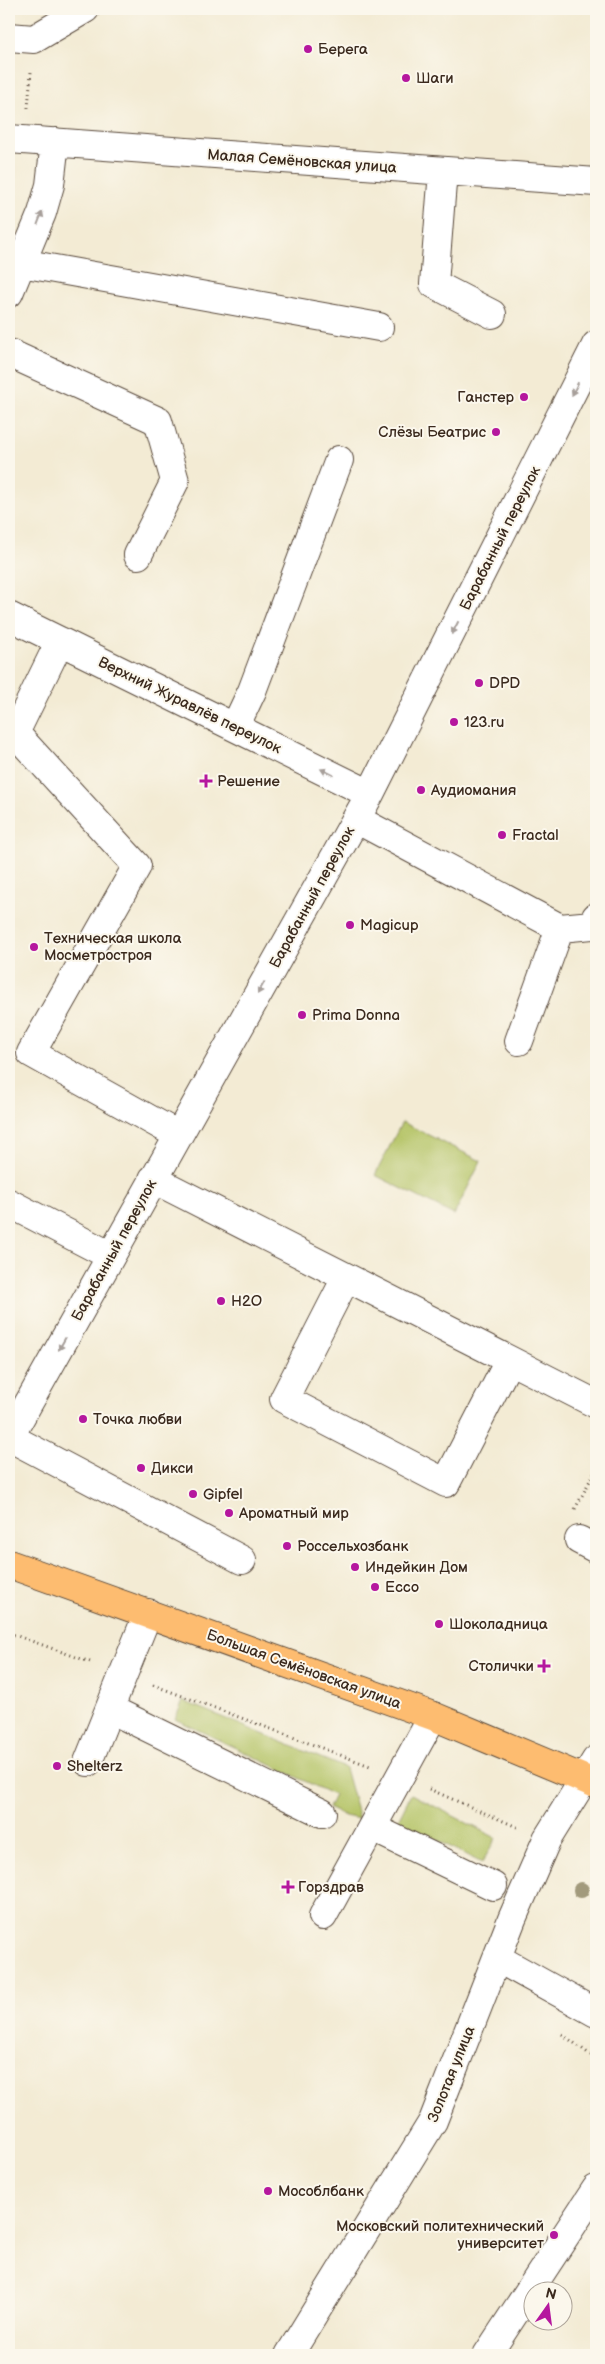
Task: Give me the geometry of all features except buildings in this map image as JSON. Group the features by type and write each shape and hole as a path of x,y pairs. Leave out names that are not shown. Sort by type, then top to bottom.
{"main road":[{"name":"Большая Семёновская улица","path":"9,1564 592,1774"}],"street":[{"path":"22,38 85,9"},
{"name":"Малая Семёновская улица","path":"9,139 596,182"},
{"path":"9,293 42,213 50,185 55,142"},
{"path":"443,171 434,284 492,314"},
{"path":"21,263 379,327"},
{"name":"Барабанный переулок","path":"9,1438 370,794 596,345"},
{"path":"9,354 158,421 175,481 138,555"},
{"path":"235,727 252,691 339,460"},
{"name":"Верхний Журавлёв переулок","path":"9,616 370,794"},
{"path":"60,642 16,733 137,866 31,1053 178,1136"},
{"path":"356,819 560,928 592,925 596,917"},
{"path":"519,1041 560,928"},
{"path":"153,1179 596,1404"},
{"path":"9,1203 111,1256"},
{"path":"346,1278 284,1399 446,1483 509,1361"},
{"path":"9,1438 242,1560"},
{"path":"88,1762 148,1613"},
{"path":"110,1708 322,1813"},
{"path":"323,1916 433,1716"},
{"name":"Золотая улица","path":"289,2355 433,2121 497,1958 547,1839 592,1774"},
{"path":"373,1828 493,1886"},
{"path":"497,1958 596,2013"},
{"path":"487,2355 596,2188"}],"path":[{"path":"22,38 27,116"},
{"path":"588,1545 572,1515 596,1469"},
{"path":"9,1634 124,1674 400,1777 520,1828"}],"green space":[{"path":"402,1122 481,1161 454,1215 375,1175"},
{"path":"183,1701 345,1768 359,1819 345,1816 328,1808 334,1795 175,1719"},
{"path":"411,1794 496,1838 482,1863 398,1820"}],"place":[{"name":"Берега","path":"308,49"},
{"name":"Шаги","path":"406,78"},
{"name":"Ганстер","path":"524,397"},
{"name":"Слёзы Беатрис","path":"496,432"},
{"name":"DPD","path":"479,683"},
{"name":"123.ru","path":"454,722"},
{"name":"Решение","path":"206,781"},
{"name":"Аудиомания","path":"421,790"},
{"name":"Fractal","path":"502,835"},
{"name":"Magicup","path":"350,925"},
{"name":"Техническая школа Мосметростроя","path":"34,947"},
{"name":"Prima Donna","path":"302,1015"},
{"name":"H2O","path":"221,1301"},
{"name":"Точка любви","path":"83,1419"},
{"name":"Дикси","path":"141,1468"},
{"name":"Gipfel","path":"193,1494"},
{"name":"Ароматный мир","path":"229,1513"},
{"name":"Россельхозбанк","path":"287,1546"},
{"name":"Индейкин Дом","path":"355,1567"},
{"name":"Ecco","path":"375,1587"},
{"name":"Шоколадница","path":"439,1624"},
{"name":"Столички","path":"544,1666"},
{"name":"Shelterz","path":"57,1766"},
{"name":"Горздрав","path":"288,1887"},
{"name":"Мособлбанк","path":"268,2191"},
{"name":"Московский политехнический университет","path":"554,2235"}]}
